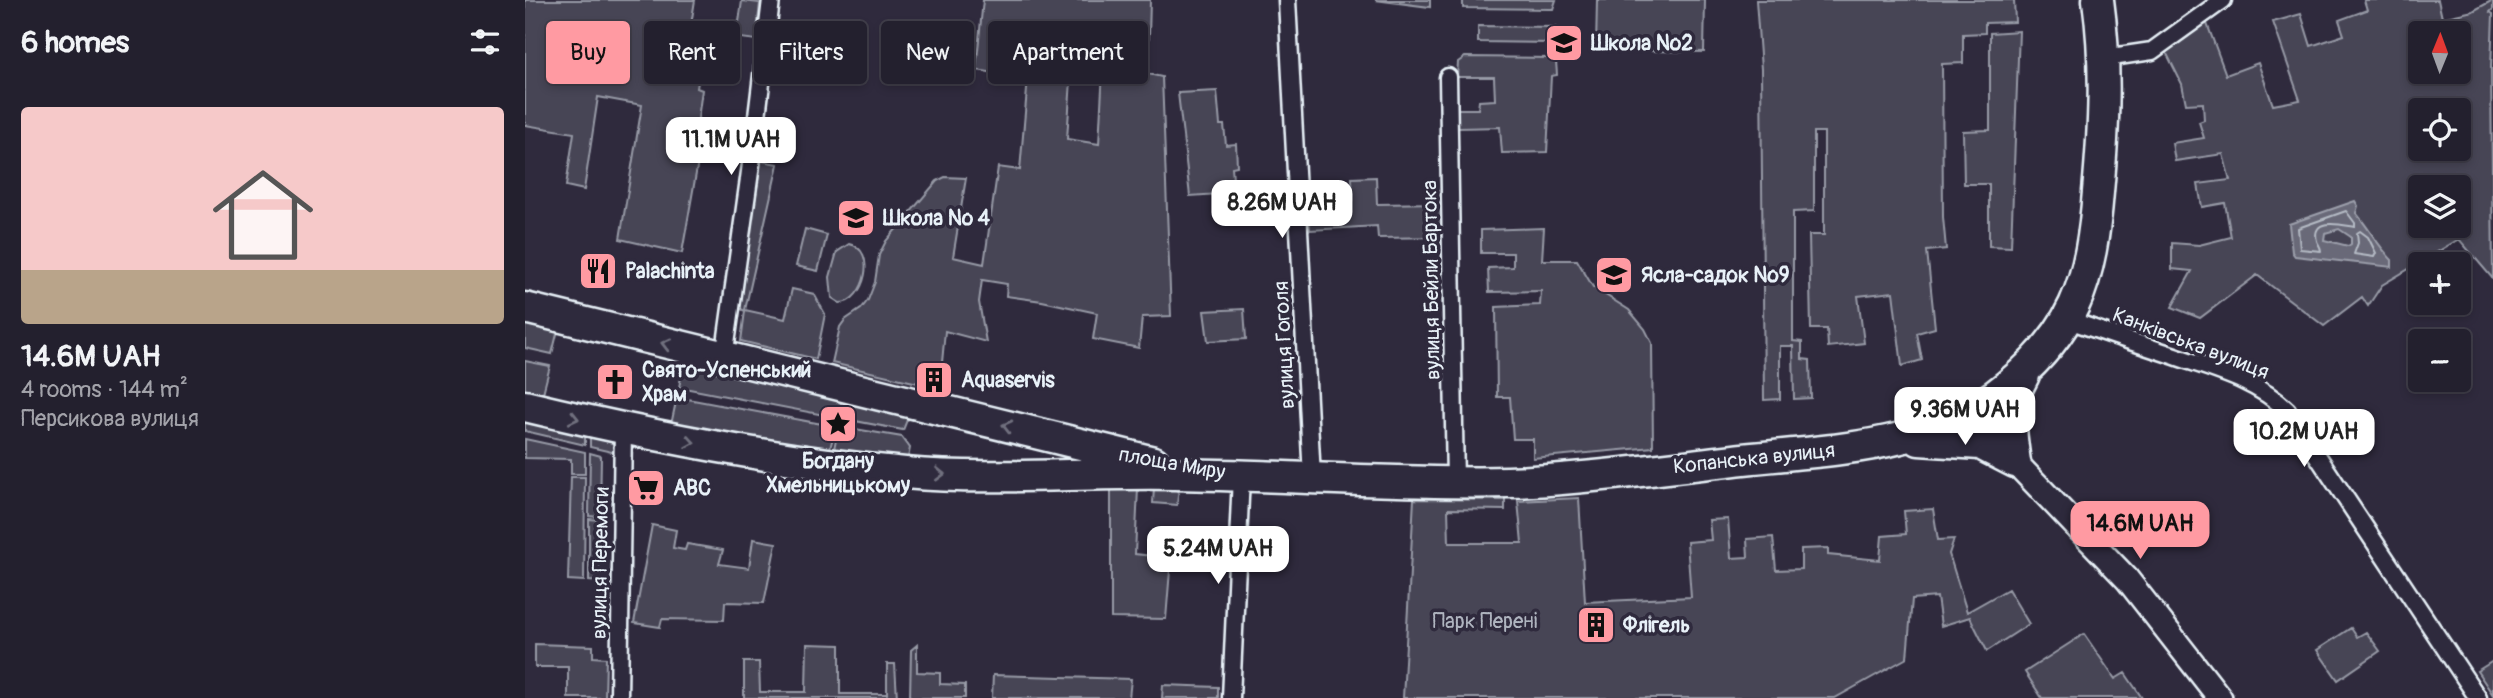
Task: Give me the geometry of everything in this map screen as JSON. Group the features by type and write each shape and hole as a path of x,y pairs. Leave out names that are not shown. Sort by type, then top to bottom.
{"highway":[{"name":"Копанська вулиця","path":"1241,476 1455,482 1542,480 1901,439 1946,425 1977,408 2027,369 2061,330 2076,301 2095,223 2103,129 2105,58 2098,0"},
{"name":"площа Миру","path":"525,308 1162,464 1241,476"},
{"path":"2015,462 2010,430 2011,406 2014,392 2027,369"},
{"name":"площа Миру","path":"525,406 623,429 773,455 888,471 1241,476"},
{"path":"1040,434 1056,442 1062,456 1060,463 1042,475"},
{"path":"1901,439 1953,440 1980,444 2015,462"}],"main road":[{"path":"1977,408 1975,416 1983,434 2015,462 2127,579 2220,698"}],"street":[{"path":"724,358 771,0"},
{"name":"вулиця Гоголя","path":"1287,0 1313,478"},
{"path":"2105,58 2152,51 2223,0"},
{"name":"вулиця Бейли Бартока","path":"1448,77 1455,482"},
{"name":"Канківська вулиця","path":"2067,319 2237,377 2275,398 2287,410 2478,698"},
{"name":"вулиця Перемоги","path":"619,698 623,429"},
{"path":"1231,698 1241,476"}],"green space":[{"path":"525,0 695,0 692,21 644,21 644,84 698,84 697,88 702,90 697,126 681,124 677,147 687,150 686,160 698,162 682,253 620,239 642,105 598,97 584,190 566,186 574,133 525,125"},
{"path":"983,0 1150,0 1148,74 1148,21 988,21 988,72 976,70"},
{"path":"1375,0 1430,0 1430,7"},
{"path":"1463,0 1556,0 1553,9 1549,9 1463,8"},
{"path":"1597,0 1705,0 1704,52 1596,50"},
{"path":"1756,0 2014,0 2015,22 1985,23 1985,33 1963,34 1963,63 1942,64 1943,217 1946,249 1927,251 1935,328 1917,333 1922,360 1902,366 1893,292 1858,296 1864,343 1828,347 1827,329 1811,329 1809,235 1824,235 1824,132 1814,132 1814,211 1793,212 1793,341 1802,342 1802,359 1810,360 1811,398 1794,399 1793,346 1780,346 1780,399 1764,400 1761,69"},
{"path":"2364,0 2438,0 2442,18 2473,11 2493,0 2493,9 2490,12 2493,14 2493,279 2459,239 2437,252 2408,252 2408,269 2382,285 2368,306 2362,297 2324,326 2257,275 2200,318 2172,307 2192,271 2172,269 2172,243 2199,245 2231,237 2225,203 2202,207 2198,184 2230,180 2223,154 2175,161 2172,143 2204,138 2199,122 2204,120 2203,103 2186,104 2182,84 2166,52 2206,21 2226,75 2258,63 2273,105 2300,100 2273,22 2301,14 2311,46 2344,35 2339,20 2367,10"},
{"path":"742,1 760,3 758,21 754,21 754,40 740,38"},
{"path":"1478,26 1555,27 1554,43 1478,42"},
{"path":"2019,31 2011,247 1989,246 1989,184 1964,184 1963,131 1990,130 1990,33"},
{"path":"1465,57 1549,58 1556,61 1557,75 1551,76 1547,152 1502,153 1500,127 1458,128 1457,109 1478,109 1479,101 1495,100 1494,77 1457,77 1458,62"},
{"path":"1148,74 1162,77 1171,316 1142,317 1139,348 1093,339 1097,313 1006,296 1007,284 982,280 979,302 986,342 945,331 941,373 922,370 918,383 832,363 840,327 868,300 875,282 879,255 886,241 937,181 945,177 966,178 953,257 984,264 998,167 1020,170 1027,84 1071,84 1067,139 1099,144 1102,84 1148,84"},
{"path":"1217,91 1220,125 1224,125 1226,145 1236,144 1237,166 1232,167 1234,193 1190,196 1178,93"},
{"path":"761,161 778,164 745,310 785,319 792,289 814,294 825,314 816,359 741,341 745,311 739,308"},
{"path":"1376,177 1377,204 1442,203 1443,237 1378,238 1377,226 1310,230 1308,203 1353,200 1352,178"},
{"path":"1544,228 1542,260 1577,260 1593,287 1629,310 1645,329 1652,343 1653,447 1533,458 1533,439 1513,439 1510,397 1497,397 1496,307 1540,305 1541,291 1489,292 1488,268 1513,267 1513,253 1481,253 1481,230"},
{"path":"805,229 827,235 818,271 796,266"},
{"path":"849,244 858,248 863,255 865,275 856,294 840,303 832,298 830,277 837,252"},
{"path":"1244,309 1246,339 1208,341 1204,311"},
{"path":"525,318 559,326 552,354 525,348"},
{"path":"685,358 843,395 839,411 829,416 679,387"},
{"path":"525,361 550,366 542,397 525,393"},
{"path":"845,395 911,418 907,420 903,430 850,420 842,412"},
{"path":"677,397 827,425 834,434 829,452 671,425"},
{"path":"525,418 585,432 585,445 525,431"},
{"path":"849,428 902,437 910,448 907,463 833,453 837,435 845,433"},
{"path":"590,433 617,440 616,453 590,447"},
{"path":"525,439 585,452 585,474 571,474 571,459 525,458"},
{"path":"590,453 601,456 600,517 589,516"},
{"path":"571,477 585,477 584,581 568,580"},
{"path":"1179,487 1177,505 1153,503 1154,488"},
{"path":"1111,488 1138,488 1135,554 1171,558 1166,619 1111,618"},
{"name":"Парк Перені","path":"1579,498 1585,602 1691,597 1687,542 1711,540 1709,520 1728,519 1731,558 1748,557 1747,539 1773,537 1776,570 1801,569 1801,549 1828,548 1828,555 1880,560 1882,536 1906,534 1904,511 1933,509 1938,540 1954,539 1949,554 1967,612 2008,589 2029,624 1987,651 1970,617 1941,626 1937,597 1912,599 1907,658 1835,698 1403,698 1414,499 1505,500 1505,510 1448,509 1449,543 1522,543 1518,501"},
{"path":"589,519 600,520 600,582 589,581"},
{"path":"652,525 676,530 673,548 685,550 687,544 723,550 719,564 749,568 753,539 776,543 764,603 725,602 724,620 662,619 660,627 634,623"},
{"path":"2351,628 2357,637 2366,632 2380,651 2338,680 2317,650"},
{"path":"2084,634 2115,679 2125,673 2142,698 2042,698 2025,672"},
{"path":"535,644 593,646 593,657 606,658 605,698 568,698 568,667 535,667"},
{"path":"807,644 840,645 840,694 887,694 887,664 895,664 897,698 744,698 744,662 759,662 760,692 806,692"},
{"path":"917,645 917,672 940,673 940,684 965,685 965,698 910,698 911,650"},
{"path":"2493,661 2493,695 2477,671"},
{"path":"993,675 1131,679 1129,698 992,698"},
{"path":"1163,685 1218,687 1218,698 1162,698"}],"water":[{"path":"2355,201 2358,206 2356,213 2392,260 2392,267 2295,256 2292,252 2289,224","holes":["2339,229 2351,237 2351,244 2348,246 2324,240 2325,233"]}],"place":[{"name":"Школа №2","path":"1564,43"},
{"name":"Школа № 4","path":"856,218"},
{"name":"Palachinta","path":"598,271"},
{"name":"Ясла-садок №9","path":"1614,275"},
{"name":"Aquaservis","path":"934,380"},
{"name":"Свято-Успенський Храм","path":"615,382"},
{"name":"Богдану Хмельницькому","path":"838,424"},
{"name":"ABC","path":"646,488"},
{"name":"Флігель","path":"1596,625"}]}
